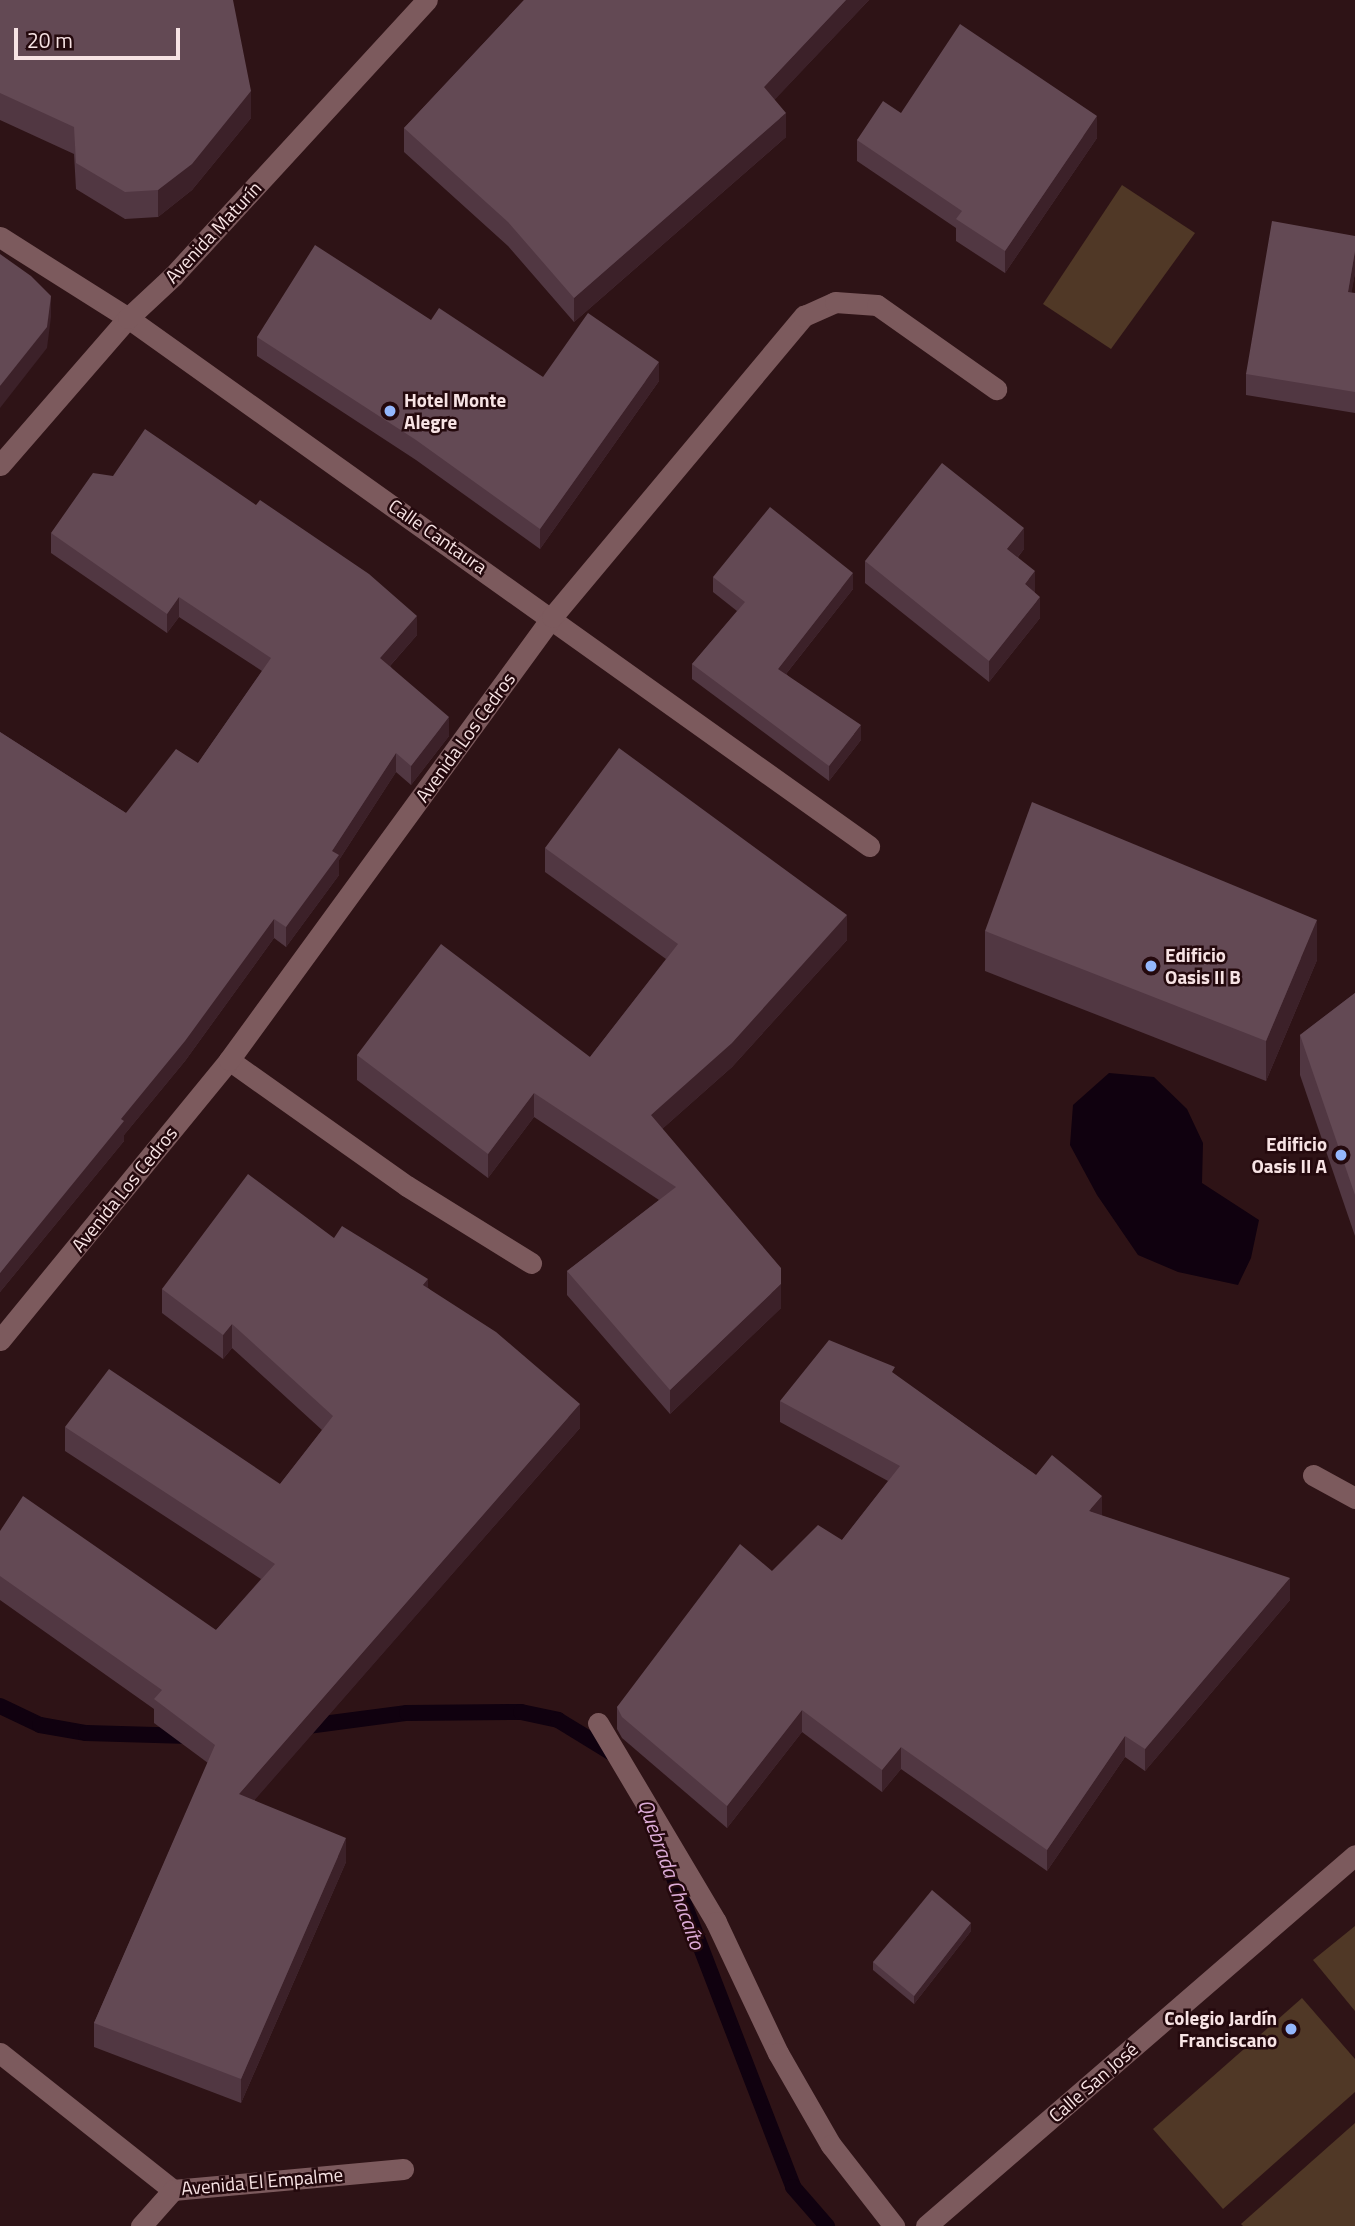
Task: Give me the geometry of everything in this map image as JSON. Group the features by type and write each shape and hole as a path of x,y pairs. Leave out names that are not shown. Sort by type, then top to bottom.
{"street":[{"name":"Avenida Maturín","path":"0,464 128,318 173,276 427,0"},
{"name":"Calle Cantaura","path":"0,237 128,318 552,617 869,846"},
{"name":"Avenida Los Cedros","path":"0,1340 229,1060 552,617 804,316 835,302 877,306 996,389"},
{"path":"229,1060 407,1186 531,1263"},
{"path":"1313,1475 1355,1498"},
{"path":"598,1723 716,1922 778,2053 831,2145 894,2226"},
{"name":"Calle San José","path":"926,2226 1355,1855"},
{"name":"Avenida El Empalme","path":"0,2053 173,2190 403,2169"},
{"path":"141,2226 173,2190"}],"shaded area":[{"path":"1122,185 1195,233 1111,349 1043,304"},
{"path":"1109,1073 1154,1077 1187,1109 1203,1143 1202,1183 1259,1220 1251,1258 1238,1285 1178,1272 1138,1255 1097,1195 1070,1145 1073,1105"},
{"path":"1355,1926 1355,2011 1313,1960"},
{"path":"1302,1998 1355,2059 1355,2092 1223,2209 1153,2129"},
{"path":"1355,2123 1355,2226 1241,2224"}],"building":[{"path":"0,0 233,0 251,91 192,164 158,190 125,192 76,163 74,127 0,93"},
{"path":"524,0 846,0 764,87 786,113 574,298 508,222 404,128"},
{"path":"960,24 1097,116 1005,251 956,219 962,211 857,140 883,101 901,113"},
{"path":"1272,221 1355,236 1348,292 1355,293 1355,392 1246,374"},
{"path":"315,245 431,320 439,308 543,377 588,313 659,362 540,529 416,440 257,337"},
{"path":"0,254 31,276 51,296 47,327 0,386"},
{"path":"145,429 256,505 260,500 369,574 417,616 380,658 449,717 411,766 396,753 332,851 339,855 286,927 274,919 185,1041 121,1119 124,1121 0,1273 0,732 126,813 176,749 198,763 271,658 179,597 167,614 51,533 93,473 113,476"},
{"path":"942,463 1024,528 1007,549 1035,571 1025,584 1040,597 989,661 865,561"},
{"path":"770,507 853,573 778,669 861,725 829,766 692,664 745,602 713,577"},
{"path":"619,748 847,915 732,1043 651,1115 781,1268 781,1284 670,1390 567,1271 676,1187 534,1093 488,1154 357,1055 441,944 590,1057 678,944 545,848"},
{"name":"Edificio Oasis II B","path":"1032,802 1317,920 1266,1041 985,931"},
{"name":"Edificio Oasis II A","path":"1355,993 1355,1195 1300,1035"},
{"path":"248,1174 334,1238 342,1226 428,1279 423,1285 496,1332 580,1404 239,1794 346,1838 241,2079 94,2023 215,1745 154,1699 162,1690 0,1576 0,1531 23,1496 216,1630 275,1564 65,1427 109,1369 280,1484 333,1416 232,1324 223,1335 162,1289"},
{"path":"829,1340 895,1367 892,1372 1036,1475 1052,1455 1102,1496 1089,1511 1290,1578 1145,1749 1125,1736 1047,1850 901,1747 882,1770 802,1710 727,1806 622,1717 617,1707 740,1544 772,1571 818,1525 842,1540 900,1466 780,1401"},
{"path":"932,1890 971,1923 914,1996 873,1962"}],"waterway":[{"name":"Quebrada Chacaíto","path":"0,1706 40,1725 86,1733 190,1736"},
{"name":"Quebrada Chacaíto","path":"300,1727 407,1713 521,1712 558,1720 612,1753"},
{"name":"Quebrada Chacaíto","path":"659,1839 793,2187 827,2226"}],"place":[{"name":"Hotel Monte Alegre","path":"390,411"},
{"name":"Edificio Oasis II B","path":"1151,966"},
{"name":"Edificio Oasis II A","path":"1341,1155"},
{"name":"Colegio Jardín Franciscano","path":"1291,2029"}]}
